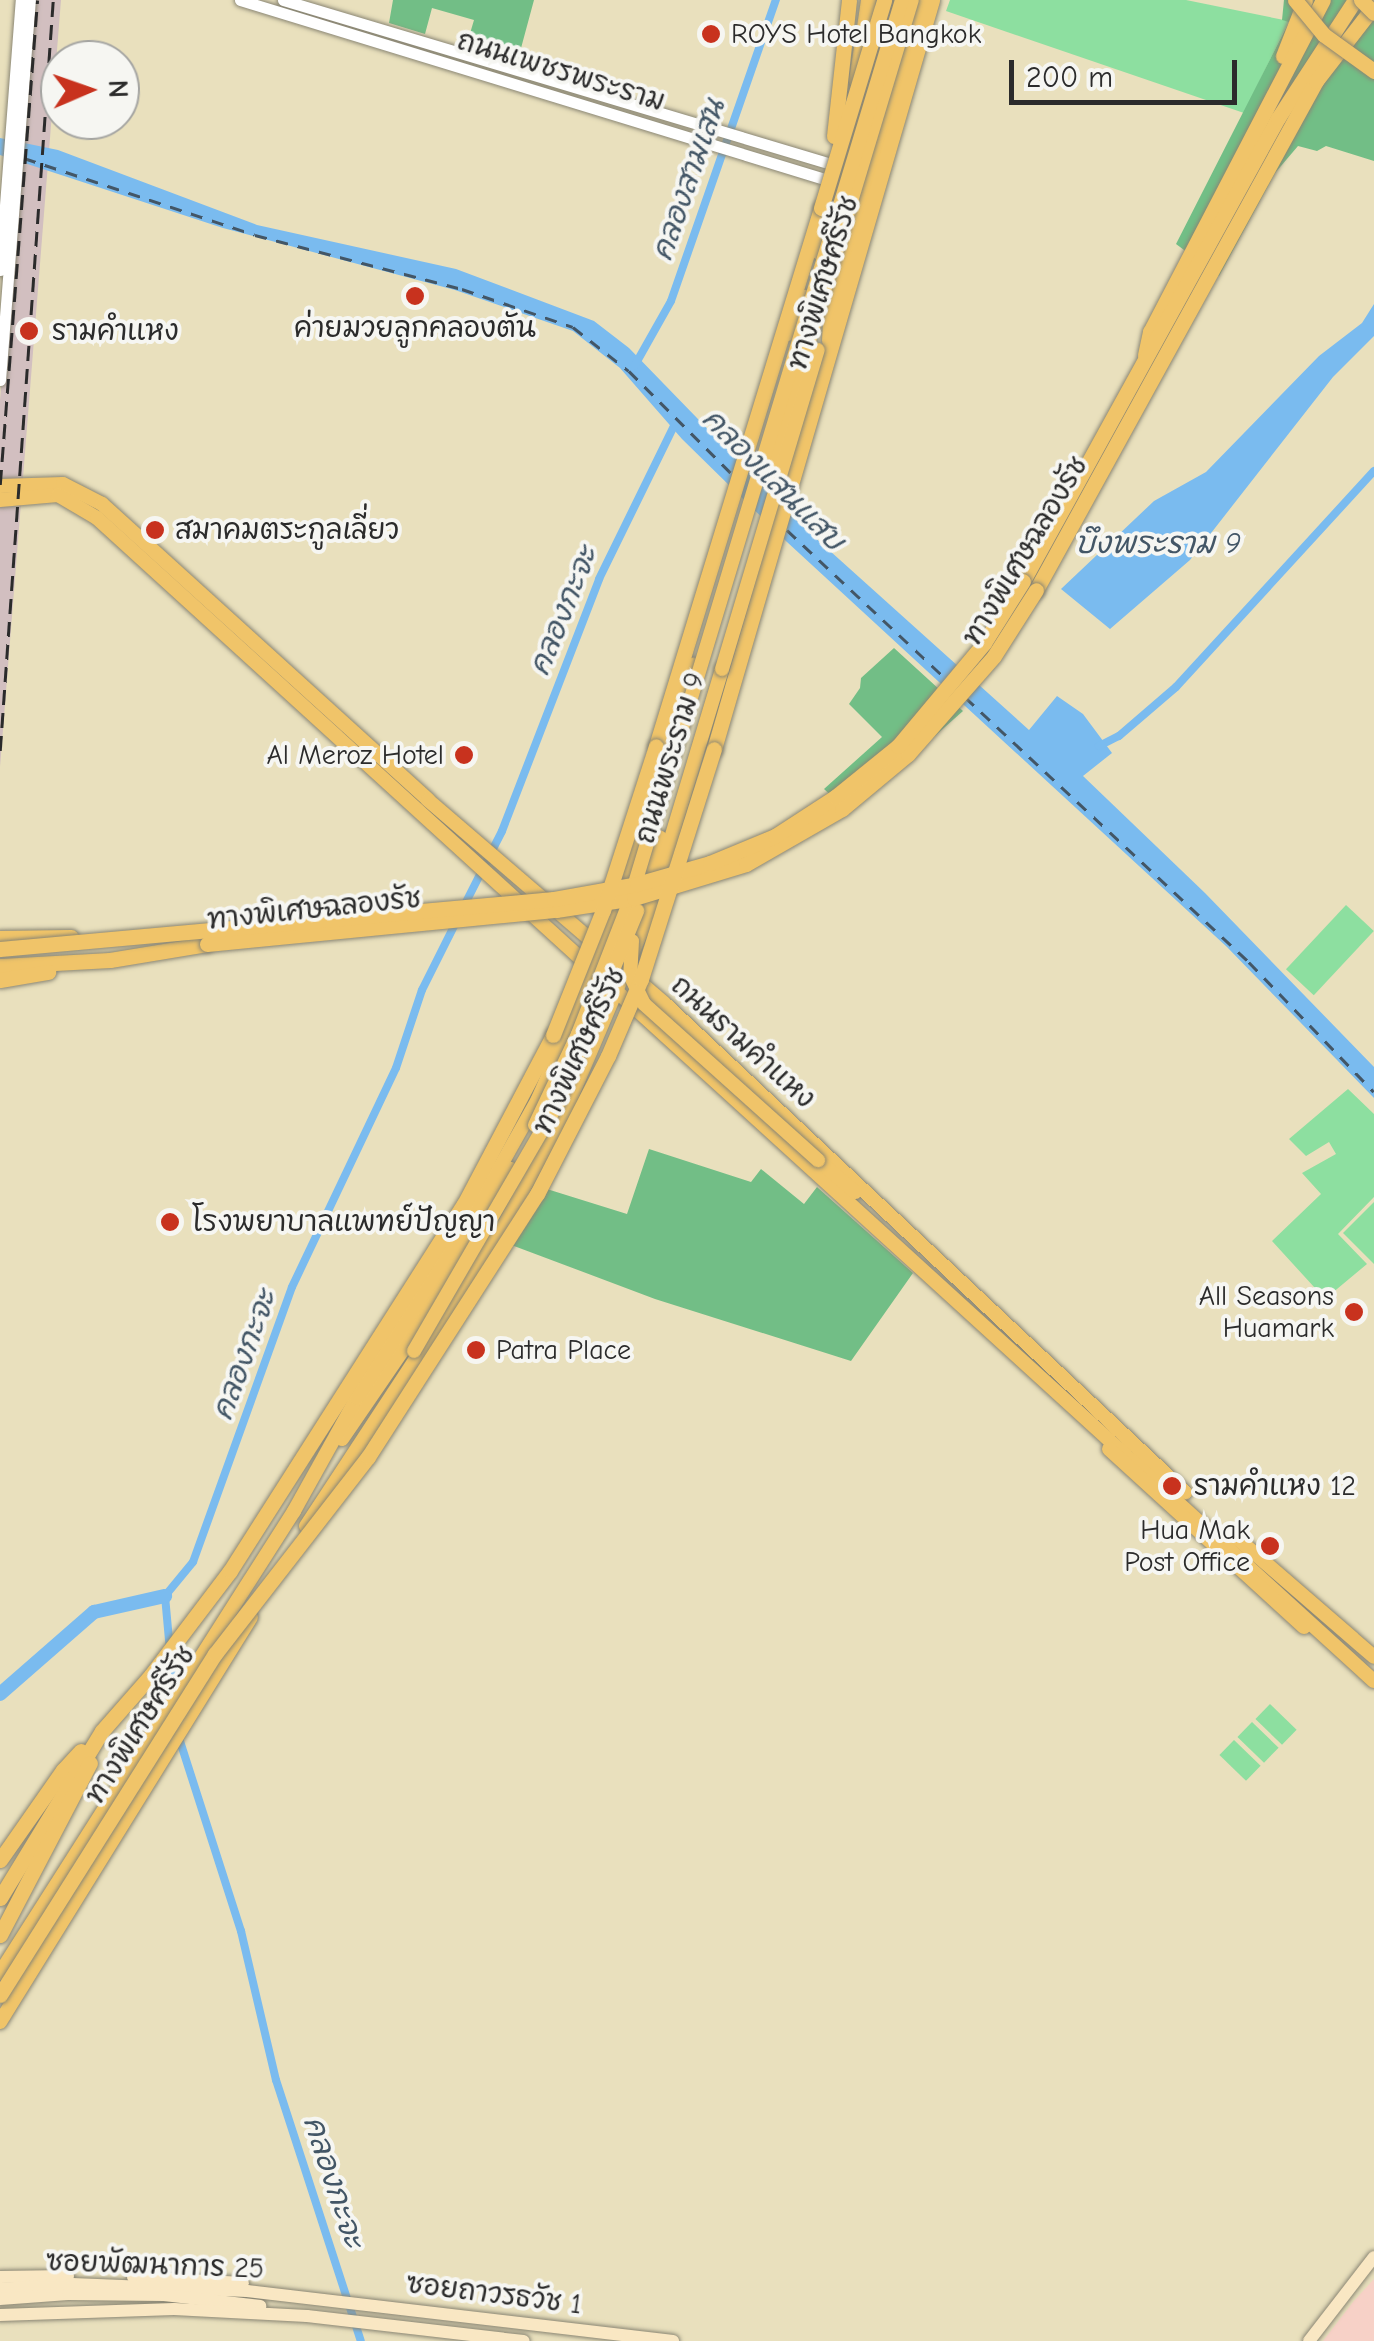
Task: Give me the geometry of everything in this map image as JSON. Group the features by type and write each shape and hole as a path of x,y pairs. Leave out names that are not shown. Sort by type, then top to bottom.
{"highway":[{"path":"821,208 840,106 850,0"},
{"path":"854,134 858,52 868,0"},
{"name":"ทางพิเศษศรีรัช","path":"0,1898 102,1730 151,1676 230,1571 464,1204 534,1077 588,950 619,863 884,0"},
{"name":"ทางพิเศษศรีรัช","path":"0,1995 215,1654 405,1402 537,1194 608,1056 642,979 686,846 932,0"},
{"path":"1295,0 1324,35 1374,71"},
{"path":"1257,122 1306,0"},
{"path":"1141,373 1150,332 1323,0"},
{"path":"1358,0 1374,14"},
{"name":"ทางพิเศษฉลองรัช","path":"0,949 64,947 136,936 554,899 637,884 710,863 775,836 835,797 898,746 942,698 1013,597 1141,373 1278,118 1358,0"},
{"name":"ทางพิเศษฉลองรัช","path":"0,966 110,960 207,944 634,898 746,864 842,809 908,754 994,656 1036,590 1316,81 1374,6"},
{"path":"0,938 136,936"},
{"path":"0,980 110,960"},
{"path":"0,1860 63,1770 102,1730"},
{"path":"0,1936 83,1784 102,1730"}],"main road":[{"name":"ถนนพระราม 9","path":"0,1973 328,1455 356,1398 523,1128 572,1029 612,922 898,0"},
{"name":"ถนนพระราม 9","path":"340,1475 549,1098 629,903 898,0"},
{"name":"ถนนพระราม 9","path":"0,2022 340,1475 507,1220 595,1046 626,972 912,0"},
{"name":"ถนนพระราม 9","path":"328,1455 354,1426 409,1349 558,1103 641,916 722,670 924,0"},
{"path":"822,162 846,161"},
{"path":"806,297 788,333 754,449 758,463 766,468 787,469 793,462 829,342 831,307"},
{"name":"ถนนรามคำแหง","path":"0,486 51,482 78,489 140,550 511,883 563,942 617,994 1055,1387 1374,1681"},
{"name":"ถนนรามคำแหง","path":"0,500 48,494 70,499 140,550"},
{"name":"ถนนรามคำแหง","path":"511,883 574,927 664,1003 1374,1668"},
{"path":"641,916 649,982 664,1003"},
{"path":"641,916 630,975 644,1004 818,1160 896,1220"},
{"path":"574,927 591,930 612,922"},
{"path":"563,942 574,986 572,1029"},
{"path":"595,1046 618,1026 646,1020"},
{"path":"523,1128 540,1124 553,1135"},
{"name":"ถนนรามคำแหง","path":"966,1308 1052,1396 1374,1690"},
{"name":"ถนนรามคำแหง","path":"1240,1542 1374,1657"},
{"path":"89,1832 109,1846"},
{"path":"1309,2341 1374,2257"},
{"path":"1340,2300 1374,2268"},
{"path":"0,2277 199,2279 308,2297"},
{"name":"ซอยพัฒนาการ 25","path":"0,2288 151,2286 308,2297"},
{"name":"ซอยพัฒนาการ 25","path":"0,2300 68,2294 164,2295 283,2309 306,2316"},
{"name":"ซอยถาวรธวัช 1","path":"308,2297 674,2341"},
{"path":"0,2314 174,2309 306,2316"},
{"name":"ซอยถาวรธวัช 1","path":"306,2316 524,2341"}],"street":[{"path":"0,380 21,0"},
{"path":"17,104 30,0"},
{"name":"ถนนเพชรพระราม","path":"240,0 866,192"},
{"name":"ถนนเพชรพระราม","path":"284,0 822,162"},
{"path":"641,122 645,107"},
{"path":"846,161 870,175"},
{"path":"0,270 12,182"}],"shaded area":[{"path":"31,0 61,0 58,40 40,40 40,140 50,140 0,767 0,400"},
{"path":"1374,2279 1374,2341 1323,2341 1353,2302"}],"green space":[{"path":"393,0 534,0 517,63 466,47 474,20 432,8 425,34 389,23"},
{"path":"950,0 1186,0 1289,21 1244,113 946,11"},
{"path":"1284,0 1374,0 1374,161 1326,146 1317,151 1298,146 1275,173 1219,276 1176,244 1289,22 1282,20"},
{"path":"894,648 963,711 849,812 824,789 882,737 849,704 860,688 861,678"},
{"path":"1346,905 1374,931 1314,995 1286,969"},
{"path":"1348,1089 1374,1114 1374,1197 1338,1234 1367,1264 1325,1299 1272,1241 1321,1194 1302,1173 1336,1154 1329,1142 1306,1156 1289,1139"},
{"path":"649,1149 751,1182 761,1169 804,1204 817,1187 913,1273 851,1361 655,1299 501,1241 534,1185 627,1214"},
{"path":"1374,1202 1374,1264 1343,1233"},
{"path":"1270,1704 1297,1730 1282,1745 1255,1719"},
{"path":"1252,1722 1279,1748 1264,1763 1237,1737"},
{"path":"1234,1740 1261,1766 1246,1781 1219,1755"}],"water":[{"path":"0,138 58,150 257,225 456,269 594,321 629,348 800,524 1029,730 1057,696 1083,714 1112,753 1083,776 1205,893 1374,1067 1374,1098 1227,947 787,542 682,439 620,368 573,331 455,290 223,228 0,155"},
{"name":"บึงพระราม 9","path":"1374,304 1374,336 1333,377 1190,560 1110,629 1061,589 1154,501 1206,472 1319,356 1362,323"}],"waterway":[{"name":"คลองสามเสน","path":"635,365 671,301 776,0"},
{"name":"คลองกะจะ","path":"464,906 502,831 599,579 677,420"},
{"path":"1099,746 1119,736 1176,687 1374,471"},
{"name":"คลองกะจะ","path":"174,1695 165,1596 193,1562 292,1287 396,1068 422,990 458,918"},
{"path":"0,1694 94,1612 165,1596"},
{"name":"คลองกะจะ","path":"179,1738 241,1931 276,2080 361,2341"}],"ferry route":[{"path":"24,158 255,235 462,289 573,327 629,371 732,474"},
{"path":"787,530 945,678"},
{"path":"965,697 1249,962 1374,1092"}],"railway":[{"path":"0,485 37,0"},
{"path":"0,751 53,0"}],"place":[{"name":"ROYS Hotel Bangkok","path":"711,34"},
{"name":"ค่ายมวยลูกคลองตัน","path":"415,296"},
{"name":"รามคำแหง","path":"29,331"},
{"name":"สมาคมตระกูลเลี่ยว","path":"155,530"},
{"name":"Al Meroz Hotel","path":"464,755"},
{"name":"โรงพยาบาลแพทย์ปัญญา","path":"170,1222"},
{"name":"All Seasons Huamark","path":"1354,1312"},
{"name":"Patra Place","path":"476,1350"},
{"name":"รามคำแหง 12","path":"1172,1486"},
{"name":"Hua Mak Post Office","path":"1270,1546"}],"water label":[{"name":"คลองแสนแสบ","path":"773,480"}]}
